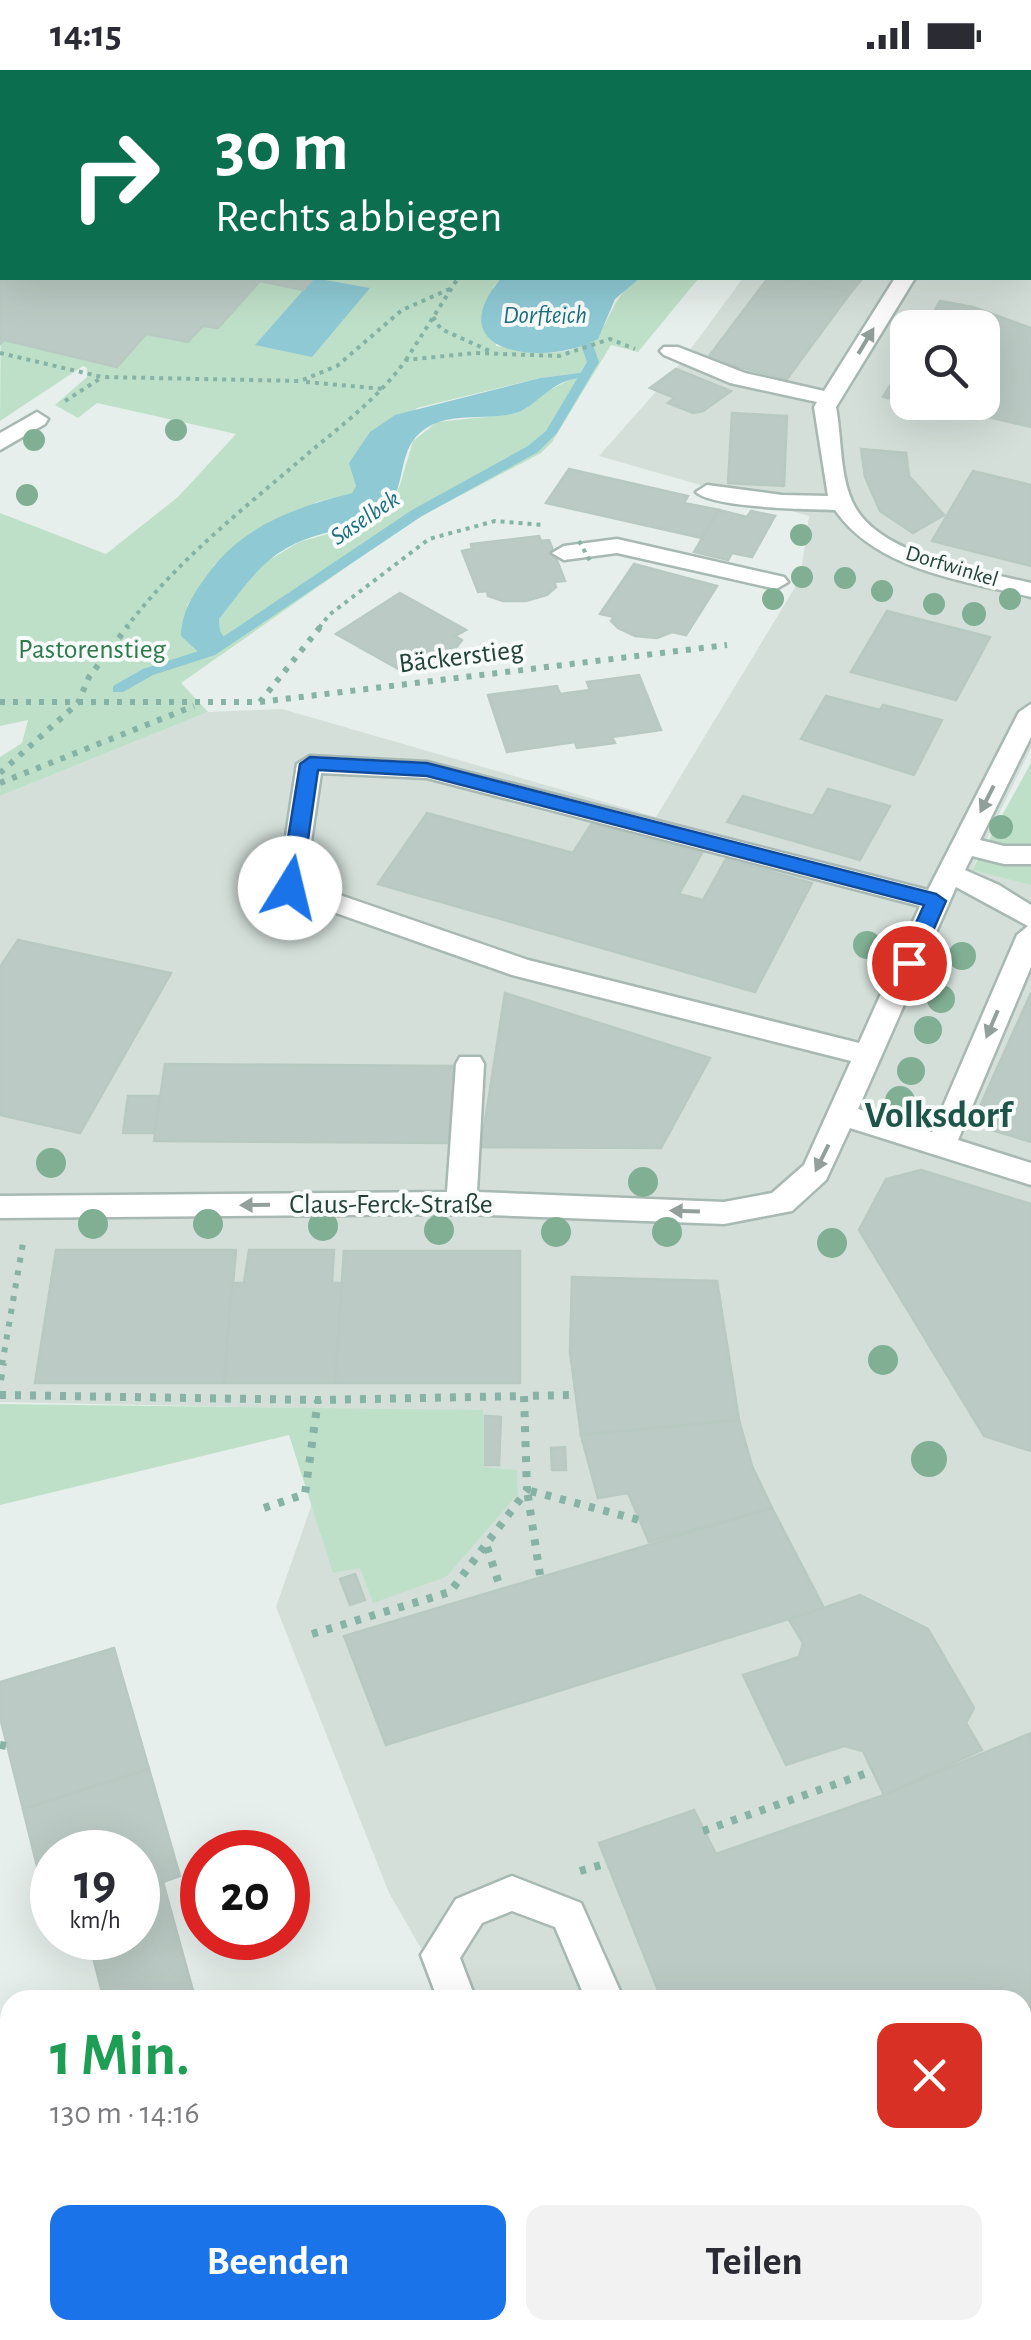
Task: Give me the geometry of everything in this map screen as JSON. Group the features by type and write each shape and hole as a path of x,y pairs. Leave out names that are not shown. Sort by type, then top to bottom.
{"street":[{"path":"707,492 782,502 842,503 825,408 904,280"},
{"path":"670,350 738,378 830,399"},
{"path":"0,443 37,419"},
{"name":"Dorfwinkel","path":"842,503 855,526 915,559 1031,590"},
{"path":"571,543 617,546 776,582"},
{"path":"1031,712 936,901 843,1115 1031,1174"},
{"path":"868,1055 522,968 290,888 310,764 427,770 936,901"},
{"path":"963,845 1004,855 1031,855"},
{"path":"949,874 990,891 1031,918"},
{"path":"940,1146 1031,935"},
{"path":"460,1204 470,1064"},
{"name":"Claus-Ferck-Straße","path":"15,1207 460,1204 724,1213 782,1203 816,1172 843,1115"},
{"path":"453,1990 440,1955 469,1911 512,1893 568,1914 601,1990"}],"path":[{"path":"0,773 78,703 90,677 147,600 234,518 385,389 457,280"},
{"path":"300,381 337,366 402,310 452,288"},
{"path":"434,317 441,328 498,354"},
{"path":"406,360 574,354 610,339"},
{"path":"0,353 102,377 300,381 385,389"},
{"path":"260,702 329,614 429,540 495,522 552,526"},
{"path":"571,543 590,561"},
{"name":"Bäckerstieg","path":"0,702 260,702 727,644"},
{"path":"0,783 200,704"},
{"path":"0,1380 15,1207"},
{"path":"0,1395 318,1400 574,1395"},
{"path":"524,1396 527,1490 540,1575"},
{"path":"264,1508 305,1494 318,1400"},
{"path":"527,1490 640,1520"},
{"path":"312,1634 450,1592 527,1490"},
{"path":"486,1546 500,1587"},
{"path":"704,1830 873,1770"}],"shaded area":[{"path":"742,280 1031,280 1031,748 972,869 1031,885 1031,1990 445,1990 389,1893 276,1607 345,1409 0,1402 0,796 208,712 282,709 656,817 800,579 809,516 599,456 676,369"}],"green space":[{"name":"Pastorenstieg","path":"1,280 499,280 493,287 496,346 557,352 572,350 597,335 624,292 638,280 697,280 638,352 611,345 552,442 541,453 412,521 181,683 208,712 0,796 0,757 22,743 28,720 0,726 0,513 106,554 178,497 236,434 97,403 78,418 55,405 87,377 87,368 83,366 0,421","holes":["585,372 536,397 527,408 514,414 437,422 413,441 391,505 349,528 299,542 258,567 219,619 220,631 187,606 215,564 317,502 352,493 356,487 355,474 417,408 540,378"]},
{"path":"1031,763 1031,885 972,870"},
{"path":"0,1404 483,1410 483,1467 517,1470 518,1494 446,1577 373,1603 360,1568 333,1573 289,1435 0,1505"}],"water":[{"path":"312,280 370,288 312,357 255,345"},
{"name":"Dorfteich","path":"500,280 638,280 615,299 598,339 553,352 528,353 490,339 482,324 484,304"},
{"path":"586,372 583,378 563,382 516,413 449,419 425,429 409,447 394,497 381,514 358,525 298,542 271,559 219,619 227,642 203,656 181,636 188,606 219,560 270,522 309,505 352,493 356,486 349,463 370,432 395,415 540,378"}],"building":[{"path":"1,280 311,281 303,290 260,281 218,328 203,326 188,342 146,334 117,367 4,340 0,344"},
{"path":"766,280 795,280 851,292 787,379 707,359"},
{"path":"795,280 861,280 851,292"},
{"path":"940,301 981,310 935,310"},
{"path":"1000,317 1031,328 1031,427 1000,420"},
{"path":"676,369 731,391 703,411 693,413 668,403 675,398 650,388"},
{"path":"732,413 787,416 784,486 728,483"},
{"path":"861,449 906,453 909,476 944,515 913,533 880,511 865,477"},
{"path":"569,469 688,496 684,503 719,510 702,538 546,503"},
{"path":"973,471 1031,485 1031,566 932,541"},
{"path":"719,510 747,517 751,511 775,516 752,557 732,553 728,560 694,552"},
{"path":"539,536 541,541 549,540 565,581 554,582 556,587 547,595 526,601 503,601 488,596 487,591 478,592 462,551 472,549 471,544"},
{"path":"634,564 717,586 686,635 672,632 657,638 635,636 618,628 611,621 614,617 600,614"},
{"path":"400,593 466,630 455,636 462,640 448,658 420,668 413,664 402,671 336,634"},
{"path":"887,611 990,637 956,700 851,672"},
{"path":"639,675 661,730 612,737 615,743 577,748 575,742 507,752 488,695 557,686 560,694 590,690 587,682"},
{"path":"826,696 942,720 914,775 801,739"},
{"path":"828,789 890,806 860,860 727,822 743,796 813,816"},
{"path":"427,813 573,853 592,823 702,853 679,894 703,900 726,859 812,883 755,992 378,884"},
{"path":"18,940 171,973 80,1133 0,1115 0,967"},
{"path":"505,993 710,1058 661,1148 481,1147"},
{"path":"1031,993 1031,1142 972,1124"},
{"path":"165,1064 454,1066 451,1143 154,1141"},
{"path":"128,1096 160,1096 154,1133 123,1133"},
{"path":"921,1170 1031,1204 1031,1451 984,1436 859,1230 886,1179"},
{"path":"56,1250 236,1250 224,1383 35,1383"},
{"path":"249,1250 334,1250 332,1283 342,1283 335,1383 224,1383 232,1283 244,1283"},
{"path":"344,1251 520,1251 520,1383 335,1383"},
{"path":"572,1277 717,1281 739,1420 581,1435 570,1352"},
{"path":"485,1416 501,1417 499,1465 485,1465"},
{"path":"739,1420 752,1466 772,1508 649,1542 628,1493 598,1498 581,1435"},
{"path":"565,1447 566,1470 552,1470 551,1448"},
{"path":"772,1508 824,1608 386,1745 344,1636"},
{"path":"355,1574 365,1600 350,1605 340,1579"},
{"path":"860,1595 928,1629 974,1708 966,1723 982,1750 884,1795 863,1751 844,1746 786,1765 743,1675 799,1657 803,1643 789,1620"},
{"path":"114,1648 149,1769 23,1809 0,1717 0,1682"},
{"path":"1031,1733 1031,1990 658,1990 599,1843 694,1810 716,1854 884,1795"},
{"path":"149,1769 180,1876 160,1883 160,1830 30,1830 30,1838 23,1809"},
{"path":"163,1882 180,1944 180,1960 185,1960 193,1990 101,1990 94,1960 160,1960"}],"waterway":[{"name":"Saselbek","path":"118,689 148,672 210,652 417,513 533,449 551,433 593,362 587,345"}],"district":[{"name":"Volksdorf","path":"938,1116"}],"route":[{"path":"290,888 310,764 427,770 936,901 909,963"}]}
